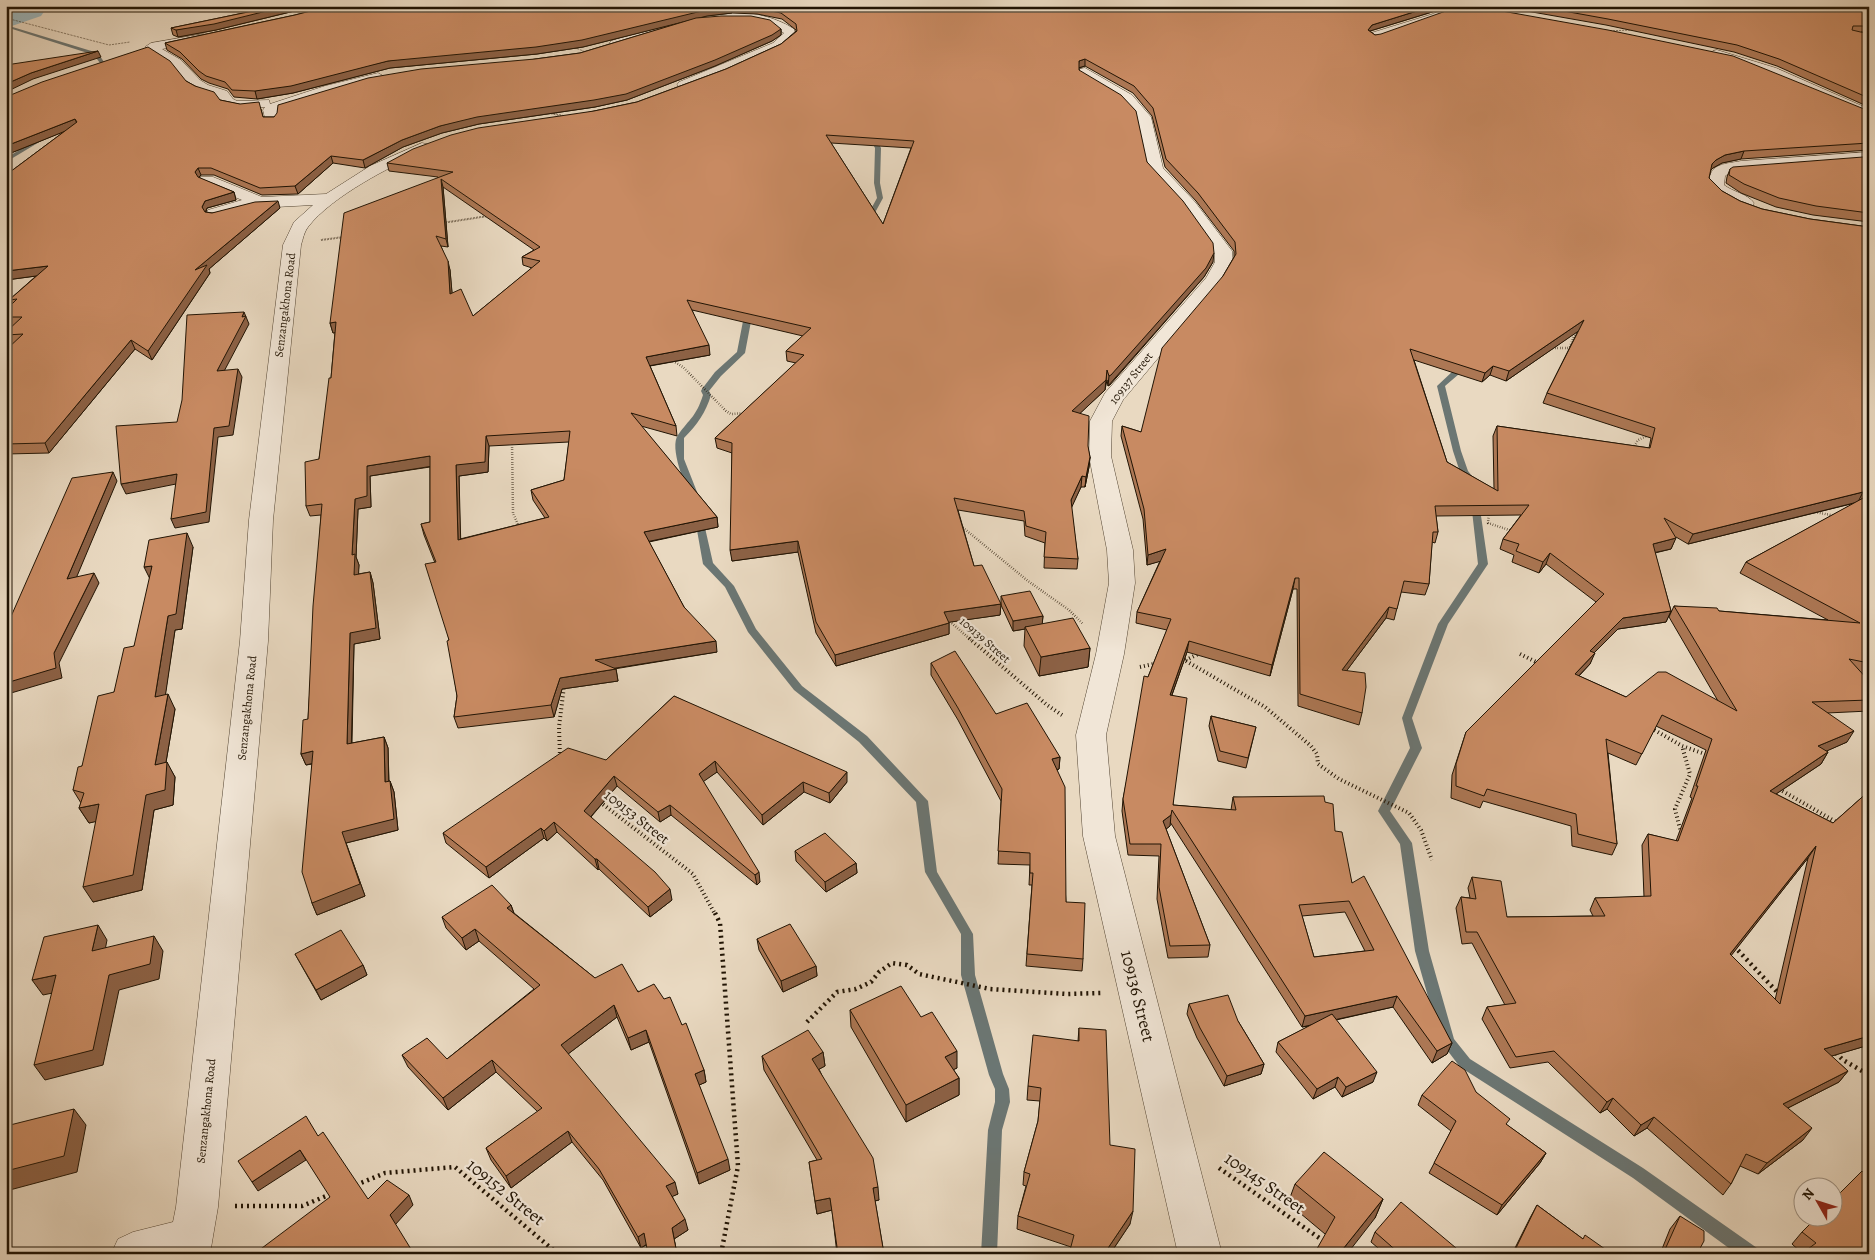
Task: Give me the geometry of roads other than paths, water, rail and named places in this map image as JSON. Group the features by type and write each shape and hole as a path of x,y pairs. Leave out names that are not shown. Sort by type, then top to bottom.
{"street":[{"path":"1375,36 1437,16 1459,6"},
{"path":"578,49 722,11 768,20 785,27 790,32 790,36 777,46 663,94"},
{"path":"137,52 151,47 216,36"},
{"path":"151,47 177,64 195,83 203,88 222,94 228,102 243,106 290,101"},
{"path":"1708,52 1771,71 1869,114"},
{"name":"109137 Street","path":"1085,72 1128,98 1138,107 1144,117 1156,169 1216,240 1223,252 1224,262 1214,280 1113,398 1101,421 1100,456 1120,550 1122,583 1108,665"},
{"path":"271,118 270,110 290,101 357,82 398,73"},
{"name":"Senzangakhona Road","path":"192,1233 254,641 261,520 292,244 301,225 331,199 384,164 409,152 440,141"},
{"path":"1764,210 1724,193 1716,186 1717,174 1724,169 1741,166 1869,157"},
{"path":"207,180 259,202"},
{"path":"214,214 229,208 259,202 331,199"},
{"name":"109136 Street","path":"1108,665 1091,735 1099,836 1200,1254"},
{"path":"133,1254 192,1233"}],"waterway":[{"path":"6,20 32,11 36,6"},
{"path":"6,26 96,54 102,62"},
{"path":"6,160 48,135"},
{"path":"868,220 880,198 877,183 878,148 871,135"},
{"path":"695,497 680,459 680,437 700,413 707,395 705,391 718,374 741,353 748,316 751,311"},
{"path":"1461,362 1456,372 1441,386 1457,451 1464,472 1472,481"},
{"path":"1475,502 1483,564 1443,624 1407,718 1416,748 1384,811 1406,843 1422,951 1448,1042 1465,1063 1638,1173 1751,1254"},
{"path":"699,519 708,564 729,586 752,630 798,688 863,739 922,801 931,872 967,934 968,975 996,1075 1002,1089 1002,1109 995,1130 989,1254"}]}
